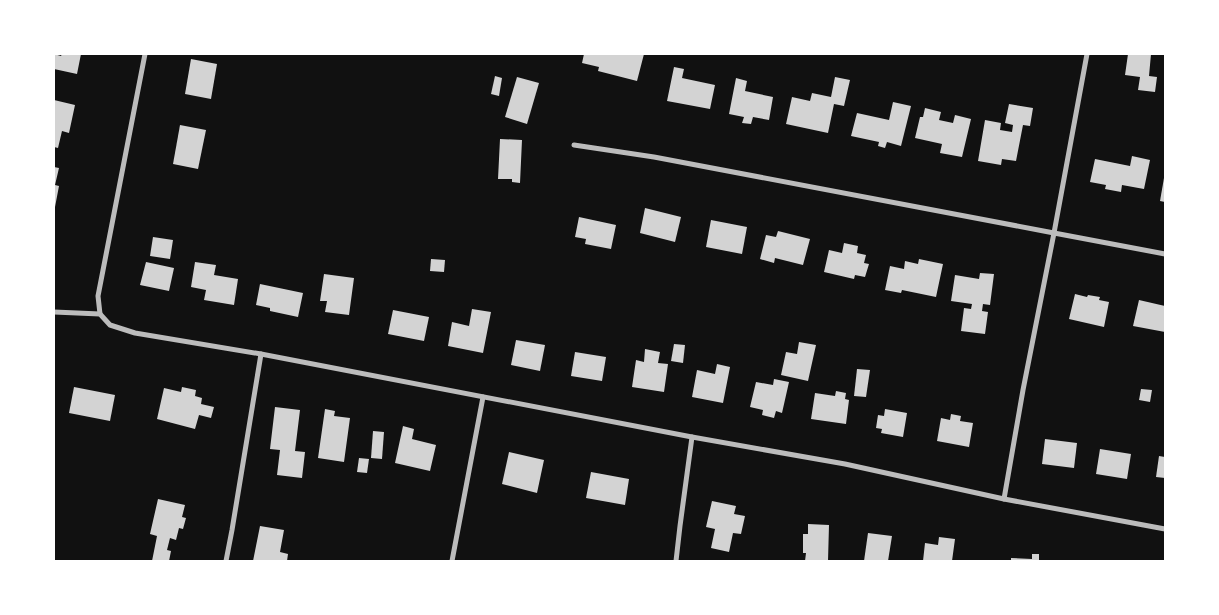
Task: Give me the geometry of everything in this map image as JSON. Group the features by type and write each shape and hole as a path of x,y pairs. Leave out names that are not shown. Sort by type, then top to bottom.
{"street":[{"path":"144,54 98,296 100,314 110,325 135,333 261,354 692,437 845,464 1004,499 1165,529"},
{"path":"1004,499 1087,54"},
{"path":"574,146 654,157 1165,254"},
{"path":"54,312 100,314"},
{"path":"226,561 261,354"},
{"path":"452,561 483,397"},
{"path":"676,561 692,437"}],"building":[{"path":"54,54 61,56 62,54 81,54 77,74 54,69"},
{"path":"584,54 644,54 637,81 598,71 599,67 582,63"},
{"path":"1128,54 1151,54 1149,76 1157,77 1155,92 1138,90 1140,77 1125,75"},
{"path":"191,59 217,64 211,99 185,94"},
{"path":"674,67 684,69 682,78 715,85 710,109 667,101"},
{"path":"495,76 502,78 499,96 491,94"},
{"path":"517,77 539,83 527,124 505,117"},
{"path":"835,77 850,80 844,106 834,104 828,133 786,124 792,97 810,101 812,93 831,97"},
{"path":"736,78 747,81 745,91 773,97 769,120 753,117 751,124 742,123 744,117 729,114"},
{"path":"54,100 75,105 69,133 62,131 58,148 54,147"},
{"path":"893,102 911,106 901,146 887,142 885,148 878,146 879,142 851,136 857,113 889,120"},
{"path":"1009,104 1033,108 1030,126 1023,125 1016,161 1002,159 1001,165 978,161 985,120 1001,123 1000,130 1012,132 1013,125 1005,123"},
{"path":"925,108 941,112 939,120 953,123 955,115 971,119 962,157 940,153 942,144 915,138 920,117 923,117"},
{"path":"180,125 206,130 198,169 173,164"},
{"path":"500,139 522,140 520,183 512,182 512,179 498,179"},
{"path":"1132,156 1150,160 1144,189 1122,185 1121,192 1105,189 1106,185 1090,182 1095,159 1130,166"},
{"path":"54,167 59,168 55,185 59,186 55,207 54,207"},
{"path":"1165,178 1165,202 1160,201"},
{"path":"645,208 681,217 675,242 640,233"},
{"path":"579,217 616,225 611,249 585,244 586,239 575,237"},
{"path":"711,220 747,227 742,254 706,247"},
{"path":"778,231 810,239 803,265 775,258 774,263 760,259 766,235 776,237"},
{"path":"153,237 173,240 170,259 150,256"},
{"path":"844,243 858,246 857,253 866,255 864,263 869,264 865,277 855,275 854,279 824,272 829,250 842,253"},
{"path":"431,259 445,260 444,272 430,271"},
{"path":"919,259 943,264 936,297 902,290 901,293 885,290 890,266 904,269 905,261 918,264"},
{"path":"146,262 174,268 169,291 140,285"},
{"path":"195,262 216,265 214,275 238,279 234,305 204,300 206,290 191,287"},
{"path":"980,273 994,274 990,305 983,304 982,311 988,312 985,334 961,331 964,308 971,309 972,304 951,301 955,275 979,279"},
{"path":"324,274 354,278 349,315 325,312 327,301 320,301"},
{"path":"260,284 303,293 298,317 270,311 270,308 256,305"},
{"path":"1075,294 1087,297 1088,295 1100,297 1099,300 1109,302 1104,327 1069,319"},
{"path":"1139,300 1165,306 1165,332 1133,326"},
{"path":"472,309 491,312 483,353 448,346 452,322 469,326"},
{"path":"393,310 429,317 424,341 388,334"},
{"path":"516,340 545,345 540,371 511,365"},
{"path":"799,342 816,345 808,381 781,375 786,352 797,354"},
{"path":"674,344 685,345 683,363 671,361"},
{"path":"645,349 660,352 658,363 668,364 664,392 632,387 636,360 644,362"},
{"path":"575,352 606,357 602,381 571,376"},
{"path":"717,364 730,367 723,403 692,397 697,370 715,374"},
{"path":"857,369 870,370 866,397 854,396"},
{"path":"774,379 789,382 782,413 776,411 774,418 762,415 763,410 750,407 756,382 773,385"},
{"path":"74,387 115,395 110,421 69,413"},
{"path":"182,387 196,390 195,396 202,398 201,404 214,407 211,418 199,415 195,429 157,419 164,388 181,392"},
{"path":"1141,389 1152,390 1150,402 1139,400"},
{"path":"836,391 846,393 845,399 849,400 846,424 811,419 815,393 835,396"},
{"path":"275,407 300,410 295,451 305,452 302,478 277,475 280,450 270,449"},
{"path":"325,409 335,411 334,416 350,418 344,462 318,458"},
{"path":"885,409 907,413 903,437 881,433 882,429 876,428 878,415 884,416"},
{"path":"951,414 961,416 960,421 973,423 969,447 937,441 941,418 950,420"},
{"path":"403,426 414,429 412,439 436,445 430,471 395,463"},
{"path":"373,431 384,432 382,459 371,458"},
{"path":"1045,439 1077,443 1074,468 1042,464"},
{"path":"1100,449 1131,454 1127,479 1096,474"},
{"path":"509,452 544,460 537,493 502,484"},
{"path":"1159,456 1165,457 1165,478 1156,477"},
{"path":"359,458 369,459 367,473 357,472"},
{"path":"591,472 629,479 625,505 586,498"},
{"path":"158,499 185,505 182,517 186,518 183,529 179,528 176,540 170,538 167,550 171,551 169,561 152,561 157,536 150,534"},
{"path":"712,501 736,506 734,514 745,516 741,534 733,533 729,552 711,548 715,529 706,527"},
{"path":"808,524 829,525 828,561 805,561 806,553 803,553 803,534 808,534"},
{"path":"260,526 284,530 280,552 288,554 287,561 253,561"},
{"path":"868,533 892,536 888,561 864,561"},
{"path":"939,537 955,539 952,561 923,561 925,543 938,545"},
{"path":"1032,554 1039,554 1039,561 1011,561 1011,558 1032,559"}]}
